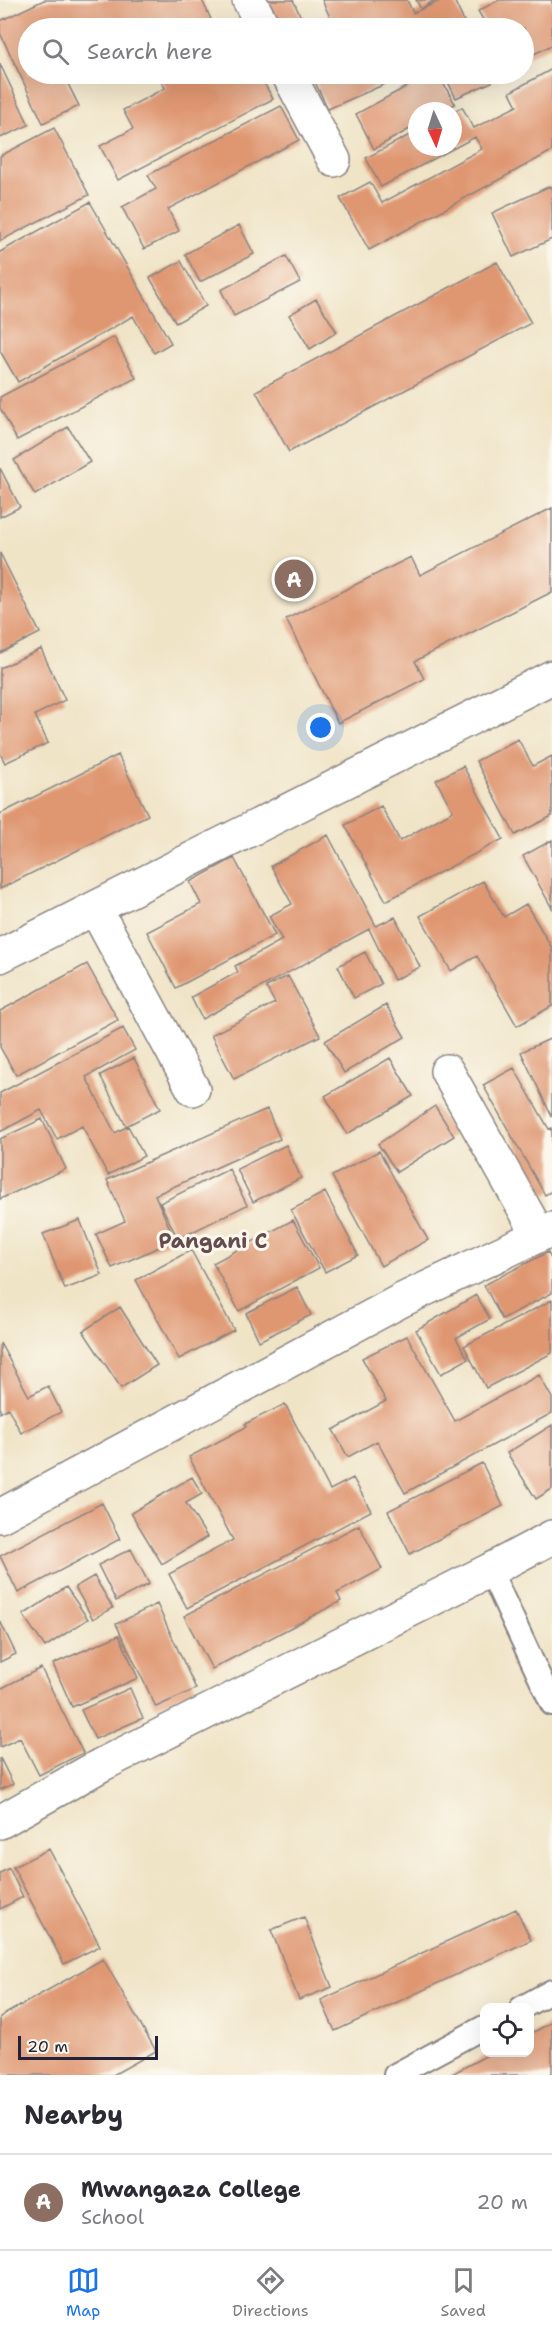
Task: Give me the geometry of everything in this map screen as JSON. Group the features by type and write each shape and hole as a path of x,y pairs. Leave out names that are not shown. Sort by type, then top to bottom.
{"street":[{"path":"249,0 259,18"},
{"path":"293,84 334,160"},
{"path":"0,956 552,677"},
{"path":"95,908 192,1089"},
{"path":"0,1516 402,1300 546,1232 447,1071"},
{"path":"0,1822 100,1765 552,1537"}],"lane":[{"path":"490,1570 552,1704"},
{"path":"529,2003 552,1991"},
{"path":"396,2075 480,2029"}],"building":[{"path":"44,0 202,0 210,18 18,18 18,71 0,33 0,21"},
{"path":"264,0 293,0 301,18 272,18"},
{"path":"322,0 407,0 413,13 442,0 454,0 462,18 330,18"},
{"path":"416,0 435,0 421,9"},
{"path":"499,0 552,0 552,45 534,54 534,18 482,18 478,11"},
{"path":"0,64 29,125 0,138"},
{"path":"552,69 552,151 369,250 340,198 370,182 382,203 482,149 475,137 462,144 462,107 474,128 517,106 510,92 525,84 534,84 534,79"},
{"path":"24,84 68,84 79,106 43,123"},
{"path":"163,84 265,84 273,99 118,180 100,146 133,129 123,110 165,88"},
{"path":"316,84 385,84 328,109"},
{"path":"412,84 444,84 454,102 408,102 408,130 374,149 356,114"},
{"path":"449,84 488,84 456,98"},
{"path":"281,106 299,140 168,209 179,231 144,249 122,207 156,189 148,175"},
{"path":"54,128 89,195 0,241 0,156"},
{"path":"408,136 408,156 439,156 381,187 366,158"},
{"path":"550,186 552,191 552,239 513,257 492,213"},
{"path":"90,202 171,343 154,353 133,316 18,382 0,351 0,252"},
{"path":"239,225 254,254 200,282 185,254"},
{"path":"286,256 300,282 234,316 221,290"},
{"path":"181,261 206,306 176,323 150,278"},
{"path":"497,262 531,323 289,452 256,391"},
{"path":"316,299 337,332 310,349 289,315"},
{"path":"114,337 136,378 17,440 0,408 0,397"},
{"path":"68,427 90,462 35,495 14,460"},
{"path":"0,468 20,507 0,517"},
{"path":"552,508 552,592 415,661 424,679 338,723 286,619 411,557 420,575"},
{"path":"0,553 40,633 0,653"},
{"path":"41,649 65,700 35,715 48,743 5,763 0,753 0,668"},
{"path":"518,739 533,766 552,756 552,816 515,835 476,761"},
{"path":"118,755 148,815 0,889 0,814"},
{"path":"463,766 503,839 386,901 345,825 381,806 400,841 453,811 436,780"},
{"path":"328,835 376,926 395,917 420,967 394,980 369,929 202,1019 191,997 238,972 235,966 282,940 269,916 292,904 271,866"},
{"path":"552,840 552,908 523,856"},
{"path":"234,858 275,935 176,988 147,932 201,904 190,882"},
{"path":"483,881 504,917 526,904 552,948 552,1006 517,1026 477,956 451,971 420,916"},
{"path":"365,952 381,984 354,998 338,966"},
{"path":"87,964 118,1020 16,1075 0,1047 0,1011"},
{"path":"288,976 320,1036 234,1079 211,1035 275,1003 266,987"},
{"path":"386,1005 405,1037 344,1073 325,1041"},
{"path":"123,1028 135,1050 86,1077 115,1133 128,1126 144,1156 108,1175 82,1126 57,1139 41,1110 0,1132 0,1093"},
{"path":"552,1038 552,1117 521,1052"},
{"path":"134,1058 160,1109 126,1126 100,1075"},
{"path":"390,1058 413,1096 347,1134 325,1096"},
{"path":"514,1068 549,1129 552,1128 552,1191 545,1195 483,1085"},
{"path":"435,1106 454,1136 397,1172 378,1144"},
{"path":"267,1109 280,1139 155,1195 175,1240 112,1268 96,1234 125,1221 107,1180"},
{"path":"42,1119 66,1169 0,1199 0,1139"},
{"path":"286,1145 301,1178 253,1202 237,1169"},
{"path":"379,1151 428,1240 381,1266 332,1176"},
{"path":"229,1169 247,1205 178,1239 160,1203"},
{"path":"325,1192 358,1255 325,1272 291,1210"},
{"path":"80,1220 102,1275 65,1289 43,1234"},
{"path":"293,1220 319,1268 239,1311 213,1263"},
{"path":"191,1250 234,1330 179,1359 136,1280"},
{"path":"548,1252 552,1260 552,1293 502,1319 484,1285"},
{"path":"297,1287 311,1315 259,1341 246,1313"},
{"path":"476,1295 490,1319 456,1338 468,1359 441,1374 416,1330"},
{"path":"552,1300 552,1353 486,1388 464,1346"},
{"path":"120,1307 157,1365 121,1388 83,1331"},
{"path":"407,1336 455,1421 539,1375 552,1398 552,1413 405,1493 377,1441 348,1457 333,1430 386,1401 362,1358"},
{"path":"0,1343 29,1396 48,1386 61,1412 21,1433 8,1408 0,1413"},
{"path":"285,1404 330,1490 353,1478 371,1511 187,1608 169,1574 233,1540 189,1457 246,1427 245,1424"},
{"path":"552,1425 552,1489 536,1499 507,1453"},
{"path":"482,1463 503,1506 410,1554 388,1511"},
{"path":"192,1477 202,1494 186,1503 207,1537 162,1564 131,1513"},
{"path":"102,1503 120,1539 18,1593 0,1556"},
{"path":"359,1525 382,1569 337,1593 341,1601 212,1669 184,1616"},
{"path":"131,1549 149,1584 116,1601 98,1565"},
{"path":"94,1576 113,1608 93,1619 75,1587"},
{"path":"66,1587 88,1619 45,1647 23,1615"},
{"path":"157,1604 196,1689 156,1707 116,1624"},
{"path":"0,1621 16,1654 0,1662"},
{"path":"119,1635 138,1678 72,1707 53,1664"},
{"path":"41,1668 83,1753 39,1775 20,1738 0,1747 0,1689"},
{"path":"130,1688 143,1718 95,1739 81,1710"},
{"path":"0,1758 13,1784 0,1790"},
{"path":"49,1849 100,1946 64,1964 13,1867"},
{"path":"9,1868 23,1897 0,1909 0,1873"},
{"path":"516,1909 531,1940 335,2031 321,2000"},
{"path":"304,1917 332,1987 299,2000 271,1930"},
{"path":"103,1959 156,2051 113,2075 0,2075 0,2017"},
{"path":"552,2022 552,2075 450,2075 484,2057 534,2057 534,2032"}],"place":[{"name":"Mwangaza College","path":"294,579"}],"district":[{"name":"Pangani C","path":"213,1241"}]}
